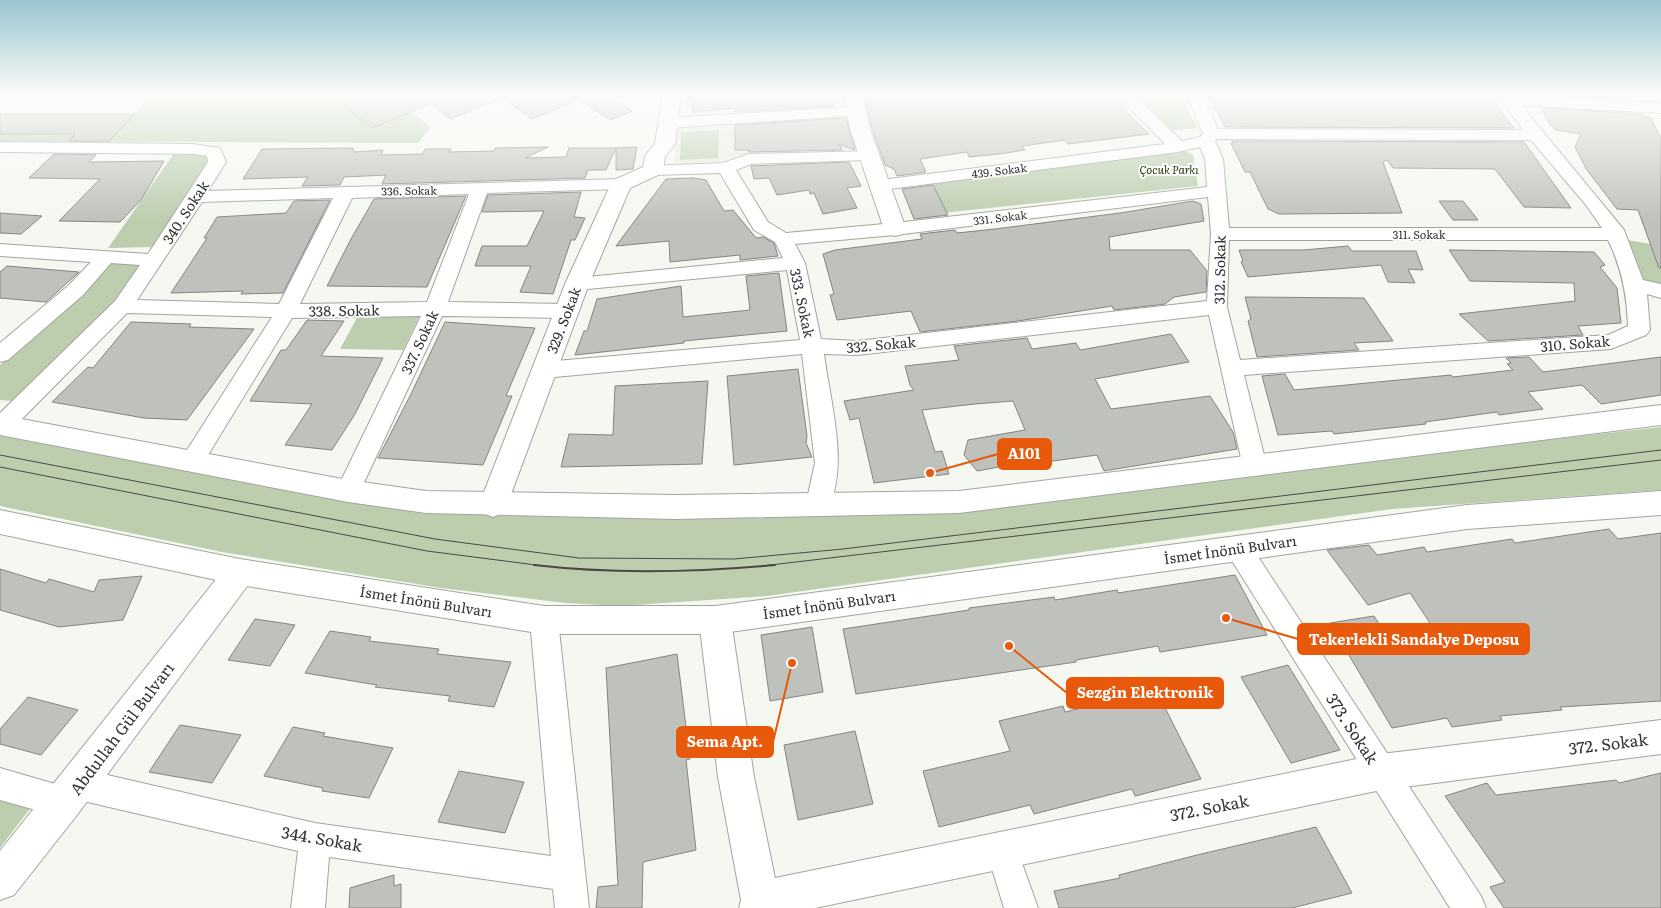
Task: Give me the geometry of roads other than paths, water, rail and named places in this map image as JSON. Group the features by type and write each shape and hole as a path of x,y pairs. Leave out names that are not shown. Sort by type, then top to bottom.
{"main road":[{"path":"647,136 646,144 654,163"},
{"path":"621,184 654,163 665,144 666,136"},
{"path":"862,136 867,155 881,185 895,229"},
{"name":"329. Sokak","path":"493,505 566,311 621,184"},
{"path":"1,426 348,492 426,502 493,505 675,507 959,502 1254,467 1661,415"},
{"name":"İsmet İnönü Bulvarı","path":"0,522 240,572 544,620 715,620 1467,517 1661,502"},
{"name":"Abdullah Gül Bulvarı","path":"0,881 71,793 240,572"},
{"path":"715,620 736,777 760,904"},
{"name":"372. Sokak","path":"760,904 1002,849 1381,772 1661,737"}],"street":[{"path":"1167,136 1178,147"},
{"name":"439. Sokak","path":"881,185 1178,147 1209,137 1312,136"},
{"name":"310. Sokak","path":"1230,368 1611,342 1640,330 1640,308 1636,285 1617,234 1539,136"},
{"name":"312. Sokak","path":"1209,137 1214,159 1220,234 1217,307 1254,467"},
{"name":"340. Sokak","path":"0,148 193,149 214,152 217,162 196,197 122,306 1,426"},
{"path":"654,163 726,168 748,159 867,155"},
{"path":"726,168 761,226 783,239"},
{"name":"336. Sokak","path":"196,197 621,184"},
{"name":"337. Sokak","path":"348,492 435,309 480,189"},
{"name":"331. Sokak","path":"783,239 895,229 1217,191"},
{"path":"192,461 286,311 346,192"},
{"name":"311. Sokak","path":"1220,234 1617,234"},
{"name":"333. Sokak","path":"783,239 795,263 812,346 827,463 818,504"},
{"path":"0,250 154,260"},
{"path":"0,355 76,290 106,256"},
{"path":"577,284 795,263"},
{"path":"1636,285 1661,291"},
{"name":"338. Sokak","path":"122,306 286,311 435,309 566,311"},
{"name":"332. Sokak","path":"544,370 812,346 858,348 1217,307"},
{"name":"373. Sokak","path":"1238,548 1469,908"},
{"path":"544,620 572,908"},
{"name":"344. Sokak","path":"0,784 71,793 315,839 570,875"},
{"path":"308,908 315,839"},
{"path":"1002,849 1021,908"}],"tram line":[{"path":"0,455 435,539 579,558 734,559 843,549 1661,450"},
{"path":"764,566 1661,460"},
{"path":"0,467 427,551 544,566"},
{"path":"534,565 624,571 764,566"},
{"path":"764,566 775,565"}],"place":[{"name":"A101","path":"930,473"},
{"name":"Tekerlekli Sandalye Deposu","path":"1226,618"},
{"name":"Sezgin Elektronik","path":"1009,646"},
{"name":"Sema Apt.","path":"792,663"}],"park label":[{"name":"Çocuk Parkı","path":"1169,169"}]}
